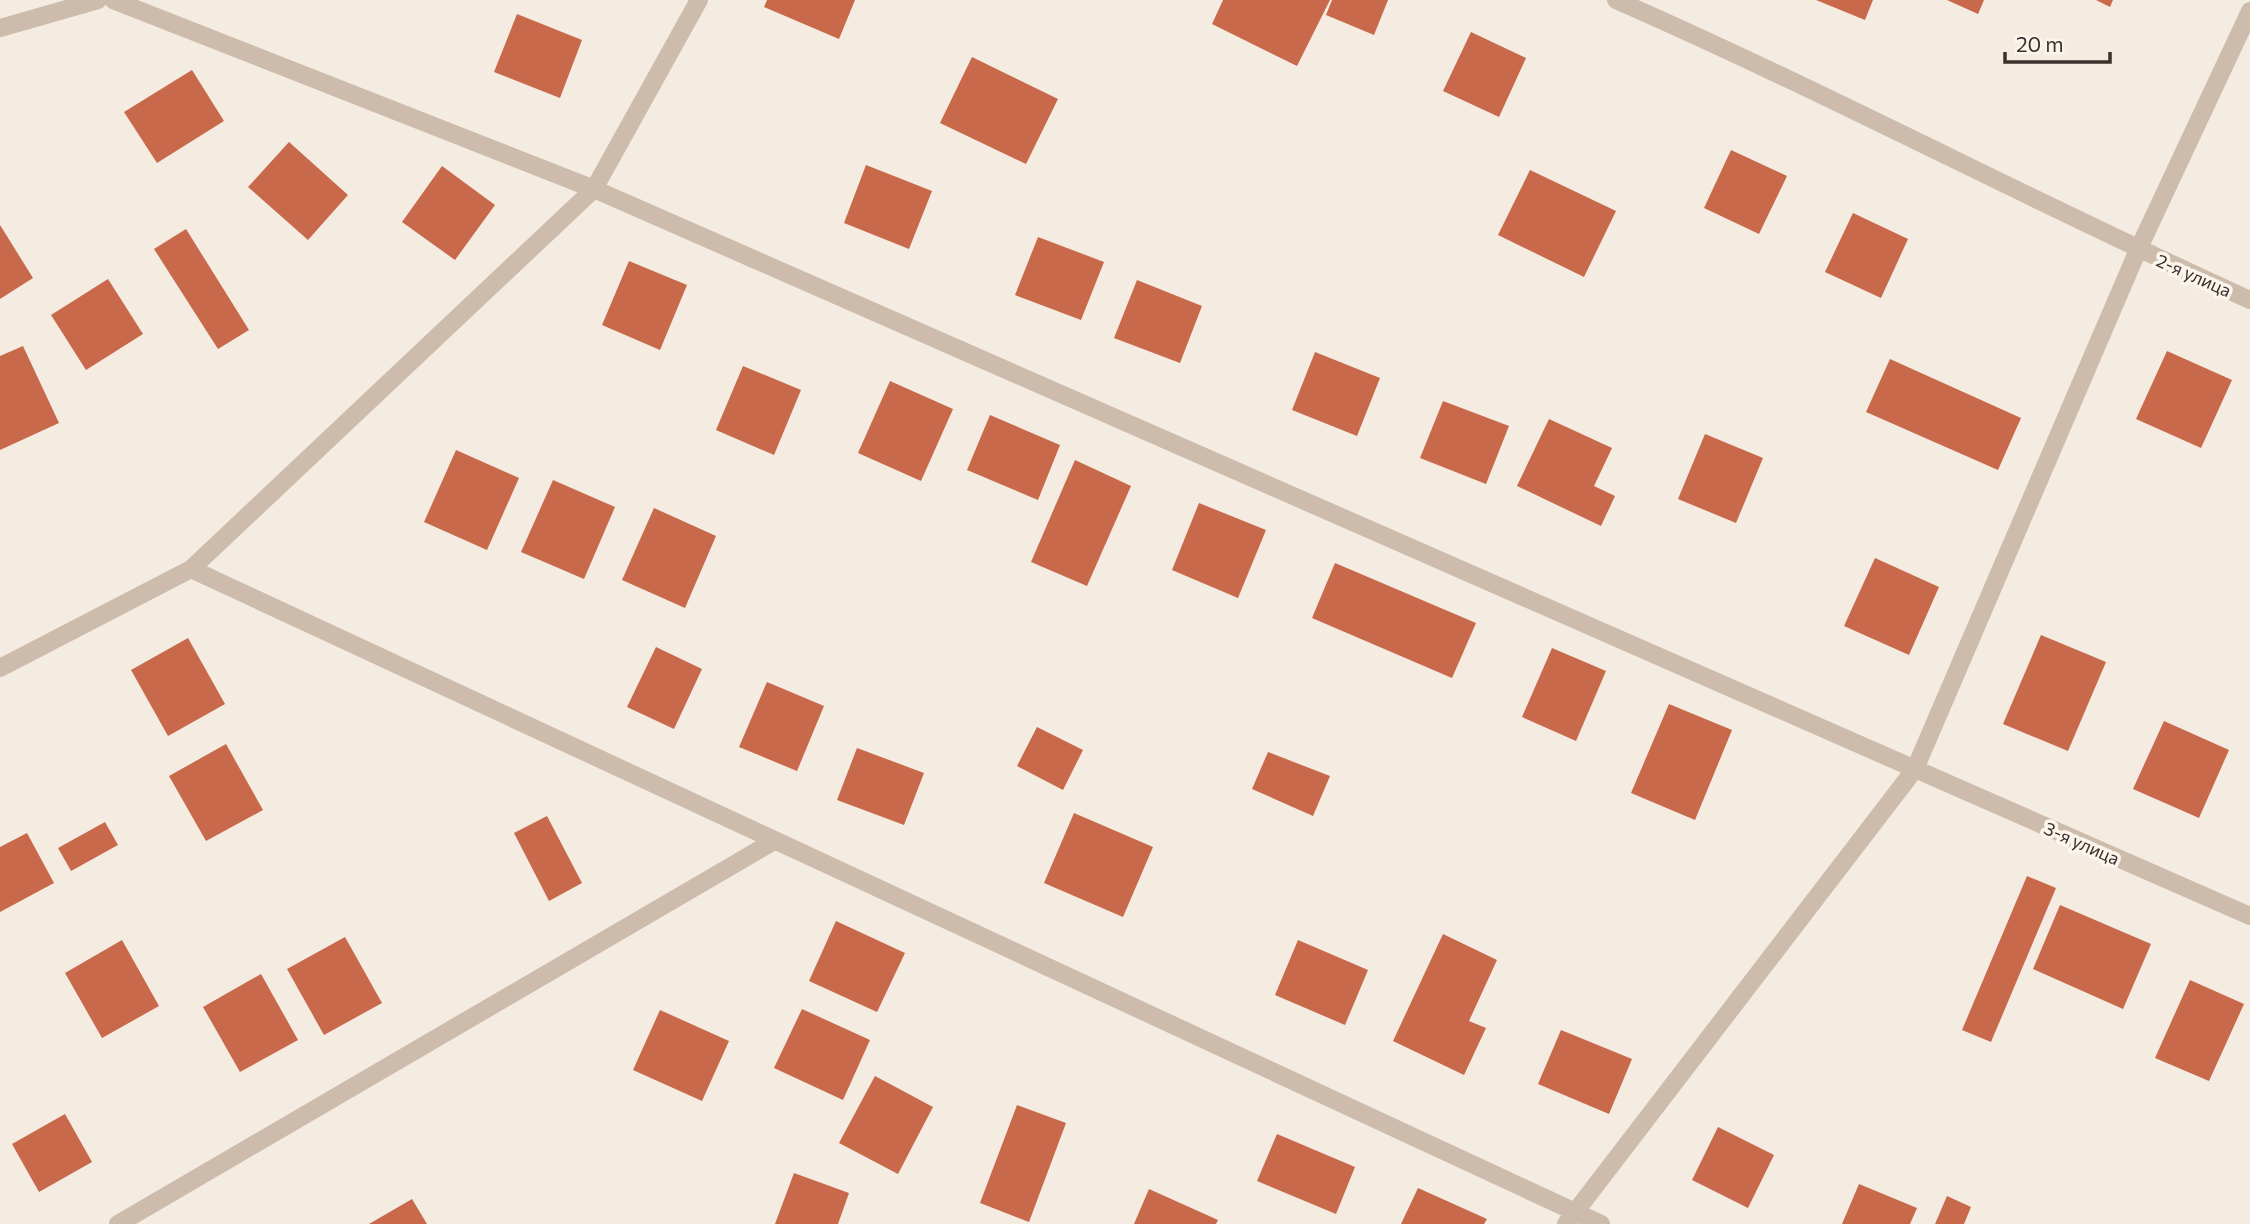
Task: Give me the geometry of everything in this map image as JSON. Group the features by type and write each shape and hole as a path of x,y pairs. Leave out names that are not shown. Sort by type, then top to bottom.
{"street":[{"path":"0,28 99,0"},
{"name":"3-я улица","path":"113,0 594,189 2250,916"},
{"path":"0,668 191,569 594,189 699,0"},
{"name":"2-я улица","path":"1616,0 1704,39 2138,250 2250,300"},
{"path":"1570,1218 1915,769 2138,250 2250,11"},
{"path":"191,569 774,841 1570,1218 1601,1224"},
{"path":"118,1224 774,841"}],"building":[{"path":"767,0 855,0 839,39 764,7"},
{"path":"1223,0 1330,0 1297,66 1212,24"},
{"path":"1332,0 1388,0 1374,35 1326,15"},
{"path":"1816,0 1873,0 1865,20"},
{"path":"1947,0 1984,0 1978,14"},
{"path":"2096,0 2113,0 2110,7"},
{"path":"517,14 582,40 560,98 494,72"},
{"path":"1471,32 1526,58 1499,117 1443,91"},
{"path":"972,57 1058,99 1026,164 940,123"},
{"path":"192,70 224,121 157,163 124,112"},
{"path":"289,142 348,195 308,240 248,187"},
{"path":"1731,150 1787,176 1759,234 1704,208"},
{"path":"866,165 932,191 909,249 844,223"},
{"path":"442,166 495,205 455,260 402,222"},
{"path":"1530,170 1616,211 1584,277 1498,235"},
{"path":"1853,213 1908,239 1881,298 1825,272"},
{"path":"0,225 33,278 0,299"},
{"path":"186,229 249,330 218,349 154,249"},
{"path":"1038,237 1104,262 1081,320 1015,295"},
{"path":"629,261 687,285 660,350 602,325"},
{"path":"108,279 143,334 86,370 51,315"},
{"path":"1137,280 1202,306 1180,363 1114,338"},
{"path":"23,346 59,423 0,450 0,356"},
{"path":"2167,351 2232,380 2201,448 2136,419"},
{"path":"1315,352 1380,378 1357,436 1292,410"},
{"path":"1890,359 2021,418 1998,470 1866,412"},
{"path":"743,366 801,390 774,455 716,430"},
{"path":"890,381 953,409 921,481 858,453"},
{"path":"1443,401 1509,426 1486,484 1420,458"},
{"path":"990,415 1060,445 1038,500 967,470"},
{"path":"1549,419 1612,448 1594,486 1615,496 1601,526 1517,486"},
{"path":"1705,434 1763,458 1736,523 1678,499"},
{"path":"456,450 519,478 487,550 424,522"},
{"path":"1075,460 1131,486 1087,586 1031,562"},
{"path":"553,480 615,507 584,579 521,552"},
{"path":"1199,503 1266,530 1238,598 1172,570"},
{"path":"654,508 716,536 685,608 622,580"},
{"path":"1875,558 1939,587 1909,655 1844,626"},
{"path":"1335,563 1476,623 1452,678 1312,618"},
{"path":"2041,635 2106,662 2068,751 2003,724"},
{"path":"188,638 225,704 168,736 131,670"},
{"path":"656,647 702,669 674,729 627,707"},
{"path":"1552,648 1606,671 1576,741 1522,717"},
{"path":"767,682 824,706 797,771 739,747"},
{"path":"1669,704 1732,730 1695,820 1631,793"},
{"path":"2164,721 2229,750 2199,818 2133,789"},
{"path":"1037,727 1083,750 1063,790 1017,766"},
{"path":"226,744 263,810 206,841 169,776"},
{"path":"857,748 924,773 904,825 837,800"},
{"path":"1268,752 1330,776 1313,816 1252,789"},
{"path":"1074,813 1153,847 1123,917 1044,883"},
{"path":"547,816 582,883 549,901 514,833"},
{"path":"105,822 118,845 71,871 58,848"},
{"path":"27,833 54,883 0,912 0,847"},
{"path":"2027,876 2056,888 1991,1042 1962,1030"},
{"path":"2060,905 2151,944 2123,1009 2033,969"},
{"path":"836,921 905,953 877,1012 809,981"},
{"path":"1443,934 1497,960 1469,1021 1486,1028 1464,1075 1393,1041"},
{"path":"345,937 382,1003 324,1035 287,969"},
{"path":"122,940 159,1006 102,1038 65,973"},
{"path":"1298,940 1368,970 1345,1025 1275,995"},
{"path":"261,974 298,1040 240,1072 203,1007"},
{"path":"2190,980 2244,1004 2209,1081 2155,1058"},
{"path":"802,1009 870,1040 843,1100 774,1068"},
{"path":"660,1010 729,1041 702,1101 633,1070"},
{"path":"1561,1030 1632,1059 1609,1114 1538,1084"},
{"path":"875,1076 933,1107 898,1174 839,1143"},
{"path":"1017,1105 1066,1123 1029,1222 980,1203"},
{"path":"65,1114 92,1162 39,1192 12,1144"},
{"path":"1718,1127 1774,1155 1748,1208 1692,1180"},
{"path":"1277,1134 1355,1167 1336,1214 1257,1181"},
{"path":"794,1173 849,1193 838,1224 775,1224"},
{"path":"1859,1184 1917,1208 1910,1224 1842,1224"},
{"path":"1418,1188 1487,1219 1484,1224 1401,1224"},
{"path":"1149,1189 1218,1220 1216,1224 1134,1224"},
{"path":"1947,1196 1971,1207 1964,1224 1935,1224"},
{"path":"412,1199 427,1224 369,1224"}]}
